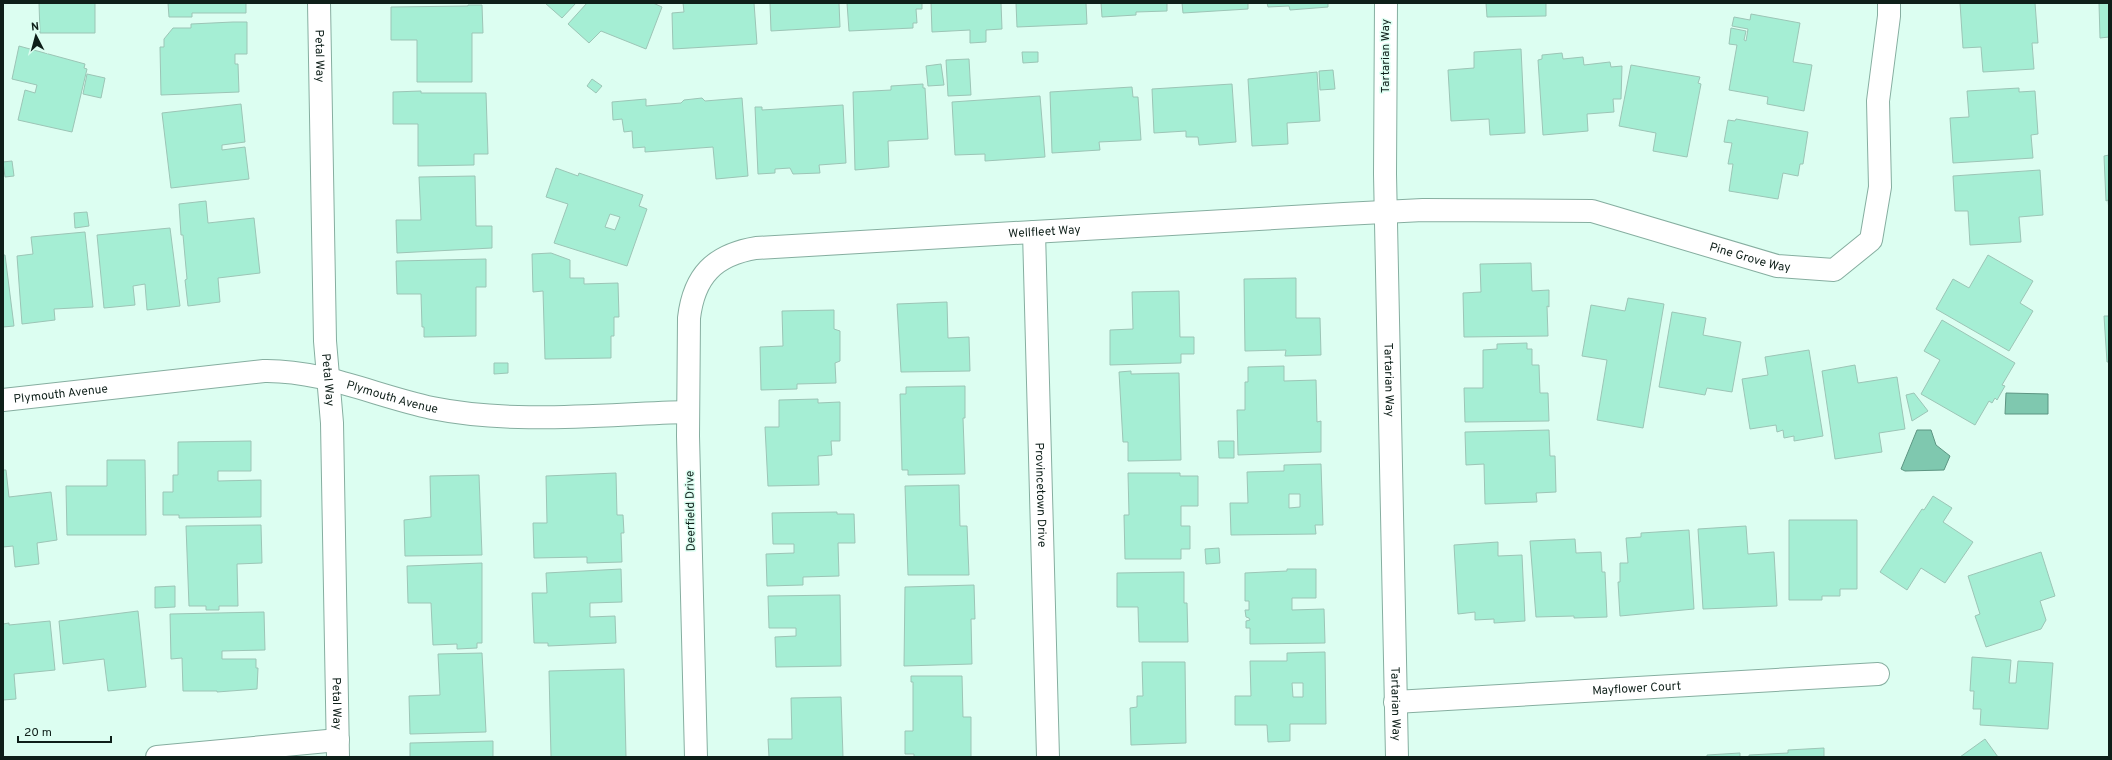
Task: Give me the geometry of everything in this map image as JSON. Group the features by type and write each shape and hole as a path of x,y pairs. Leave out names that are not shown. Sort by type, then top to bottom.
{"street":[{"name":"Petal Way","path":"319,3 325,334 332,423 338,749"},
{"name":"Tartarian Way","path":"1386,3 1386,212 1397,757"},
{"name":"Pine Grove Way","path":"1386,212 1423,210 1592,211 1777,266 1834,270 1871,240 1880,187 1878,101 1889,16 1889,3"},
{"name":"Wellfleet Way","path":"708,269 722,258 738,250 756,248 1386,212"},
{"name":"Provincetown Drive","path":"1034,232 1048,757"},
{"name":"Deerfield Drive","path":"696,757 688,412 690,306 697,284 708,269"},
{"name":"Plymouth Avenue","path":"3,400 264,371 288,371 328,380 432,408 510,418 688,412"},
{"name":"Mayflower Court","path":"1396,702 1878,674"},
{"path":"157,757 338,749"}],"shaded area":[{"path":"2006,393 2048,394 2048,414 2005,414"},
{"path":"1917,430 1931,430 1936,445 1950,456 1944,470 1905,471 1901,469"}],"building":[{"path":"39,3 95,3 95,33 40,33"},
{"path":"168,3 246,3 246,13 192,13 192,17 169,17"},
{"path":"545,3 576,3 562,18"},
{"path":"587,3 653,3 662,7 646,49 601,31 589,43 568,24"},
{"path":"683,3 754,3 757,44 673,49 672,13 684,12"},
{"path":"770,3 839,3 840,27 771,31"},
{"path":"847,3 922,3 922,9 916,9 917,23 913,23 913,28 849,31"},
{"path":"931,3 1001,3 1002,29 986,30 986,42 970,43 970,30 932,32"},
{"path":"1016,3 1086,3 1087,24 1017,27"},
{"path":"1101,3 1167,3 1167,11 1136,12 1136,15 1102,17"},
{"path":"1182,3 1248,3 1248,9 1183,13"},
{"path":"1267,3 1328,3 1328,7 1290,10 1289,6 1268,7"},
{"path":"1486,3 1546,3 1546,16 1487,17"},
{"path":"1960,3 2035,3 2038,43 2032,43 2034,69 1983,72 1981,47 1963,48"},
{"path":"2099,3 2109,3 2109,37 2100,38"},
{"path":"482,5 483,33 472,33 472,82 417,82 417,40 391,40 391,7"},
{"path":"1751,14 1800,23 1793,62 1812,65 1804,111 1767,104 1768,97 1729,90 1737,45 1729,44 1731,28 1746,31 1744,40 1746,41 1748,29 1732,26 1734,17 1750,20"},
{"path":"247,22 247,54 235,54 235,64 238,64 239,92 161,95 160,47 164,47 164,39 173,28 191,28 191,24"},
{"path":"19,46 85,64 84,68 87,69 72,132 18,120 25,90 35,93 37,85 12,79"},
{"path":"1521,49 1525,133 1490,135 1489,119 1451,121 1448,70 1474,68 1474,52"},
{"path":"1022,52 1038,52 1038,62 1023,63"},
{"path":"1562,53 1563,59 1583,57 1584,65 1610,62 1611,67 1622,66 1621,99 1613,99 1614,112 1587,114 1588,131 1543,135 1538,60 1542,59 1542,55"},
{"path":"969,59 971,95 948,96 946,60"},
{"path":"941,64 944,85 928,86 926,66"},
{"path":"1631,65 1700,77 1698,83 1701,84 1687,157 1653,151 1656,133 1619,126"},
{"path":"1333,70 1335,89 1320,90 1319,71"},
{"path":"1317,72 1320,121 1287,123 1288,144 1252,146 1248,79"},
{"path":"87,74 105,78 101,98 83,94"},
{"path":"592,79 602,86 596,93 587,86"},
{"path":"923,84 923,88 925,88 928,139 888,141 889,167 855,170 853,92 891,90 891,86"},
{"path":"1232,84 1236,142 1199,145 1198,137 1186,137 1186,131 1154,133 1152,89"},
{"path":"1132,87 1133,97 1138,97 1141,140 1099,142 1100,150 1052,153 1050,92"},
{"path":"2019,88 2019,92 2035,91 2038,134 2031,135 2033,158 1953,163 1950,118 1969,117 1967,91"},
{"path":"421,91 421,93 486,93 488,154 474,154 474,165 418,166 418,124 393,124 393,92"},
{"path":"1040,96 1045,157 985,161 985,154 955,155 952,102"},
{"path":"702,98 705,101 742,98 748,176 716,179 713,147 645,152 645,147 633,148 632,131 624,132 622,119 613,120 612,102 646,99 646,106 681,103 684,100"},
{"path":"241,104 245,142 222,145 222,150 245,147 249,179 171,188 162,113"},
{"path":"843,105 846,163 819,165 820,173 793,174 790,168 775,169 775,173 758,174 755,107 762,107 762,110"},
{"path":"1736,119 1808,132 1803,164 1800,164 1798,176 1783,173 1778,199 1729,191 1733,164 1728,164 1732,143 1724,142 1728,120 1735,121"},
{"path":"2109,155 2109,211 2108,200 2106,201 2104,156"},
{"path":"12,161 14,176 5,177 3,162"},
{"path":"556,168 578,176 579,173 643,195 639,206 647,209 627,266 554,243 568,204 546,197","holes":["610,214 620,217 615,230 605,227"]},
{"path":"2040,170 2043,215 2019,217 2021,242 1970,245 1968,211 1955,211 1953,176"},
{"path":"475,176 476,226 492,226 492,248 397,253 396,220 421,220 419,177"},
{"path":"206,201 208,223 254,218 260,273 218,278 220,302 188,306 185,280 187,279 183,235 181,235 179,204"},
{"path":"87,212 89,226 75,228 74,213"},
{"path":"170,228 180,306 147,310 145,284 133,286 135,305 104,308 97,235"},
{"path":"85,232 93,307 54,309 55,320 22,324 17,256 33,254 31,237"},
{"path":"551,253 570,260 570,278 584,278 584,284 618,283 619,317 614,317 614,336 611,336 611,358 545,359 543,291 533,292 532,254"},
{"path":"3,255 5,255 14,326 3,327"},
{"path":"1988,255 2033,281 2020,303 2033,311 2009,351 1936,309 1953,279 1969,288"},
{"path":"486,259 486,287 476,287 476,336 424,337 424,327 422,327 421,294 397,294 396,261"},
{"path":"1531,263 1532,291 1549,290 1549,307 1547,306 1548,336 1464,337 1463,293 1481,292 1480,264"},
{"path":"1296,278 1296,318 1320,318 1321,355 1285,356 1286,350 1245,351 1244,279"},
{"path":"1179,291 1180,337 1194,337 1194,354 1181,354 1181,363 1110,365 1110,330 1133,329 1132,292"},
{"path":"1628,298 1664,304 1643,428 1597,420 1607,360 1582,356 1591,305 1625,311"},
{"path":"947,302 948,338 969,337 970,371 901,372 897,304"},
{"path":"834,310 834,329 840,331 840,361 835,363 836,383 797,384 797,389 761,390 760,347 783,346 782,311"},
{"path":"1672,312 1706,318 1703,335 1741,342 1732,392 1707,388 1705,395 1659,387"},
{"path":"2104,316 2109,316 2109,362 2107,362"},
{"path":"1942,320 2015,363 2002,385 2005,386 1997,400 1995,398 1992,403 1989,401 1975,425 1921,394 1940,360 1924,351"},
{"path":"1527,343 1527,349 1532,349 1532,365 1539,365 1540,393 1548,393 1549,421 1465,422 1464,388 1483,388 1483,350 1497,349 1497,344"},
{"path":"1809,350 1823,436 1794,441 1794,436 1784,438 1783,430 1777,432 1776,425 1750,429 1742,379 1768,375 1765,357"},
{"path":"494,363 508,363 508,373 494,374"},
{"path":"1855,365 1858,383 1897,377 1905,429 1879,433 1882,452 1835,459 1822,371"},
{"path":"1284,366 1284,381 1316,380 1317,422 1321,421 1321,452 1238,455 1237,410 1245,410 1245,382 1248,382 1248,367"},
{"path":"1131,371 1131,374 1179,373 1181,460 1128,461 1128,442 1123,442 1119,372"},
{"path":"965,386 965,418 963,418 965,474 908,475 908,470 902,470 900,394 906,394 906,387"},
{"path":"1914,393 1928,411 1912,421 1906,395"},
{"path":"818,399 818,403 840,402 840,441 831,441 832,455 818,456 819,485 768,486 765,427 779,427 779,400"},
{"path":"1549,430 1550,456 1555,456 1556,492 1536,493 1537,502 1485,504 1484,464 1466,465 1465,432"},
{"path":"251,441 251,471 218,471 218,481 261,480 261,517 179,518 179,515 163,515 163,492 173,492 173,475 178,475 178,442"},
{"path":"1218,441 1234,441 1234,458 1219,458"},
{"path":"107,460 145,460 146,535 67,535 66,486 107,486"},
{"path":"1321,464 1323,525 1315,525 1316,534 1231,535 1230,503 1248,503 1247,472 1284,471 1284,465","holes":["1289,494 1300,494 1300,507 1289,508"]},
{"path":"3,470 6,470 9,497 51,492 57,540 37,543 39,564 15,567 13,546 3,547"},
{"path":"616,473 617,515 623,515 624,533 621,533 622,562 587,563 587,557 534,558 533,523 547,523 546,476"},
{"path":"1128,473 1180,473 1180,476 1198,476 1198,506 1181,506 1181,526 1190,526 1190,549 1181,549 1181,559 1125,559 1124,515 1129,515"},
{"path":"479,475 482,555 405,556 404,520 431,517 430,476"},
{"path":"959,485 960,526 967,526 969,575 908,575 905,486"},
{"path":"1933,496 1952,508 1943,522 1973,542 1945,583 1921,568 1907,590 1880,572 1922,509 1924,510"},
{"path":"837,512 837,514 854,514 855,543 838,543 839,576 803,577 803,585 767,586 766,554 794,553 794,544 773,544 772,513"},
{"path":"1789,520 1857,520 1857,589 1840,589 1840,596 1822,596 1822,600 1789,600"},
{"path":"261,525 262,563 237,564 238,606 219,606 219,610 206,610 206,606 189,606 186,526"},
{"path":"1746,526 1748,554 1774,552 1777,606 1703,609 1698,529"},
{"path":"1689,530 1694,609 1620,616 1618,582 1620,582 1620,563 1628,563 1626,538 1641,537 1641,533"},
{"path":"1575,539 1576,553 1601,552 1602,572 1605,572 1607,617 1536,617 1530,541"},
{"path":"1498,542 1498,556 1522,555 1525,621 1494,623 1494,619 1475,620 1475,612 1458,614 1454,545"},
{"path":"1219,548 1220,563 1206,564 1205,549"},
{"path":"2041,552 2055,596 2040,601 2046,620 2041,629 1986,647 1975,616 1980,614 1968,576"},
{"path":"482,563 482,643 477,643 477,648 457,649 457,644 433,645 431,603 408,603 407,566"},
{"path":"621,569 622,602 590,603 590,617 615,616 616,643 548,646 548,643 534,643 532,593 547,593 546,573"},
{"path":"1287,569 1316,569 1316,598 1292,598 1292,610 1324,609 1325,643 1250,644 1250,628 1246,628 1246,621 1250,620 1246,617 1245,610 1249,610 1249,601 1245,601 1245,573 1287,571"},
{"path":"1184,572 1184,603 1187,603 1188,642 1139,642 1138,607 1117,607 1117,573"},
{"path":"974,585 975,619 971,619 972,664 904,666 905,587"},
{"path":"175,586 175,607 155,608 155,587"},
{"path":"840,595 841,666 776,667 775,637 796,636 796,628 769,628 768,596"},
{"path":"138,611 146,687 108,691 104,659 63,664 59,621"},
{"path":"264,612 265,650 222,651 222,659 256,659 256,668 258,668 257,689 217,692 183,691 182,658 171,659 170,614"},
{"path":"50,621 55,670 14,674 16,699 3,700 3,624 9,623 9,625"},
{"path":"1325,652 1326,724 1290,724 1290,741 1268,742 1267,725 1235,725 1235,696 1251,696 1250,661 1287,661 1287,653","holes":["1292,683 1303,683 1303,697 1293,697"]},
{"path":"482,653 486,732 410,734 409,696 440,695 438,654"},
{"path":"1972,657 2011,660 2009,683 2016,683 2018,661 2053,663 2048,729 1980,725 1981,709 1973,709 1974,691 1970,691"},
{"path":"1142,662 1185,662 1186,743 1131,745 1130,708 1137,707 1137,696 1143,696"},
{"path":"624,669 626,757 551,757 549,671"},
{"path":"911,676 962,676 963,717 971,717 971,757 914,757 914,754 905,754 905,731 913,731 913,682 911,682"},
{"path":"841,697 843,757 769,757 768,739 792,739 791,698"},
{"path":"1985,739 1998,757 1960,757"},
{"path":"493,741 493,757 410,757 410,743"},
{"path":"1824,748 1824,757 1749,757 1749,755 1788,753 1788,750"},
{"path":"1740,753 1740,757 1707,757 1707,755"}]}
